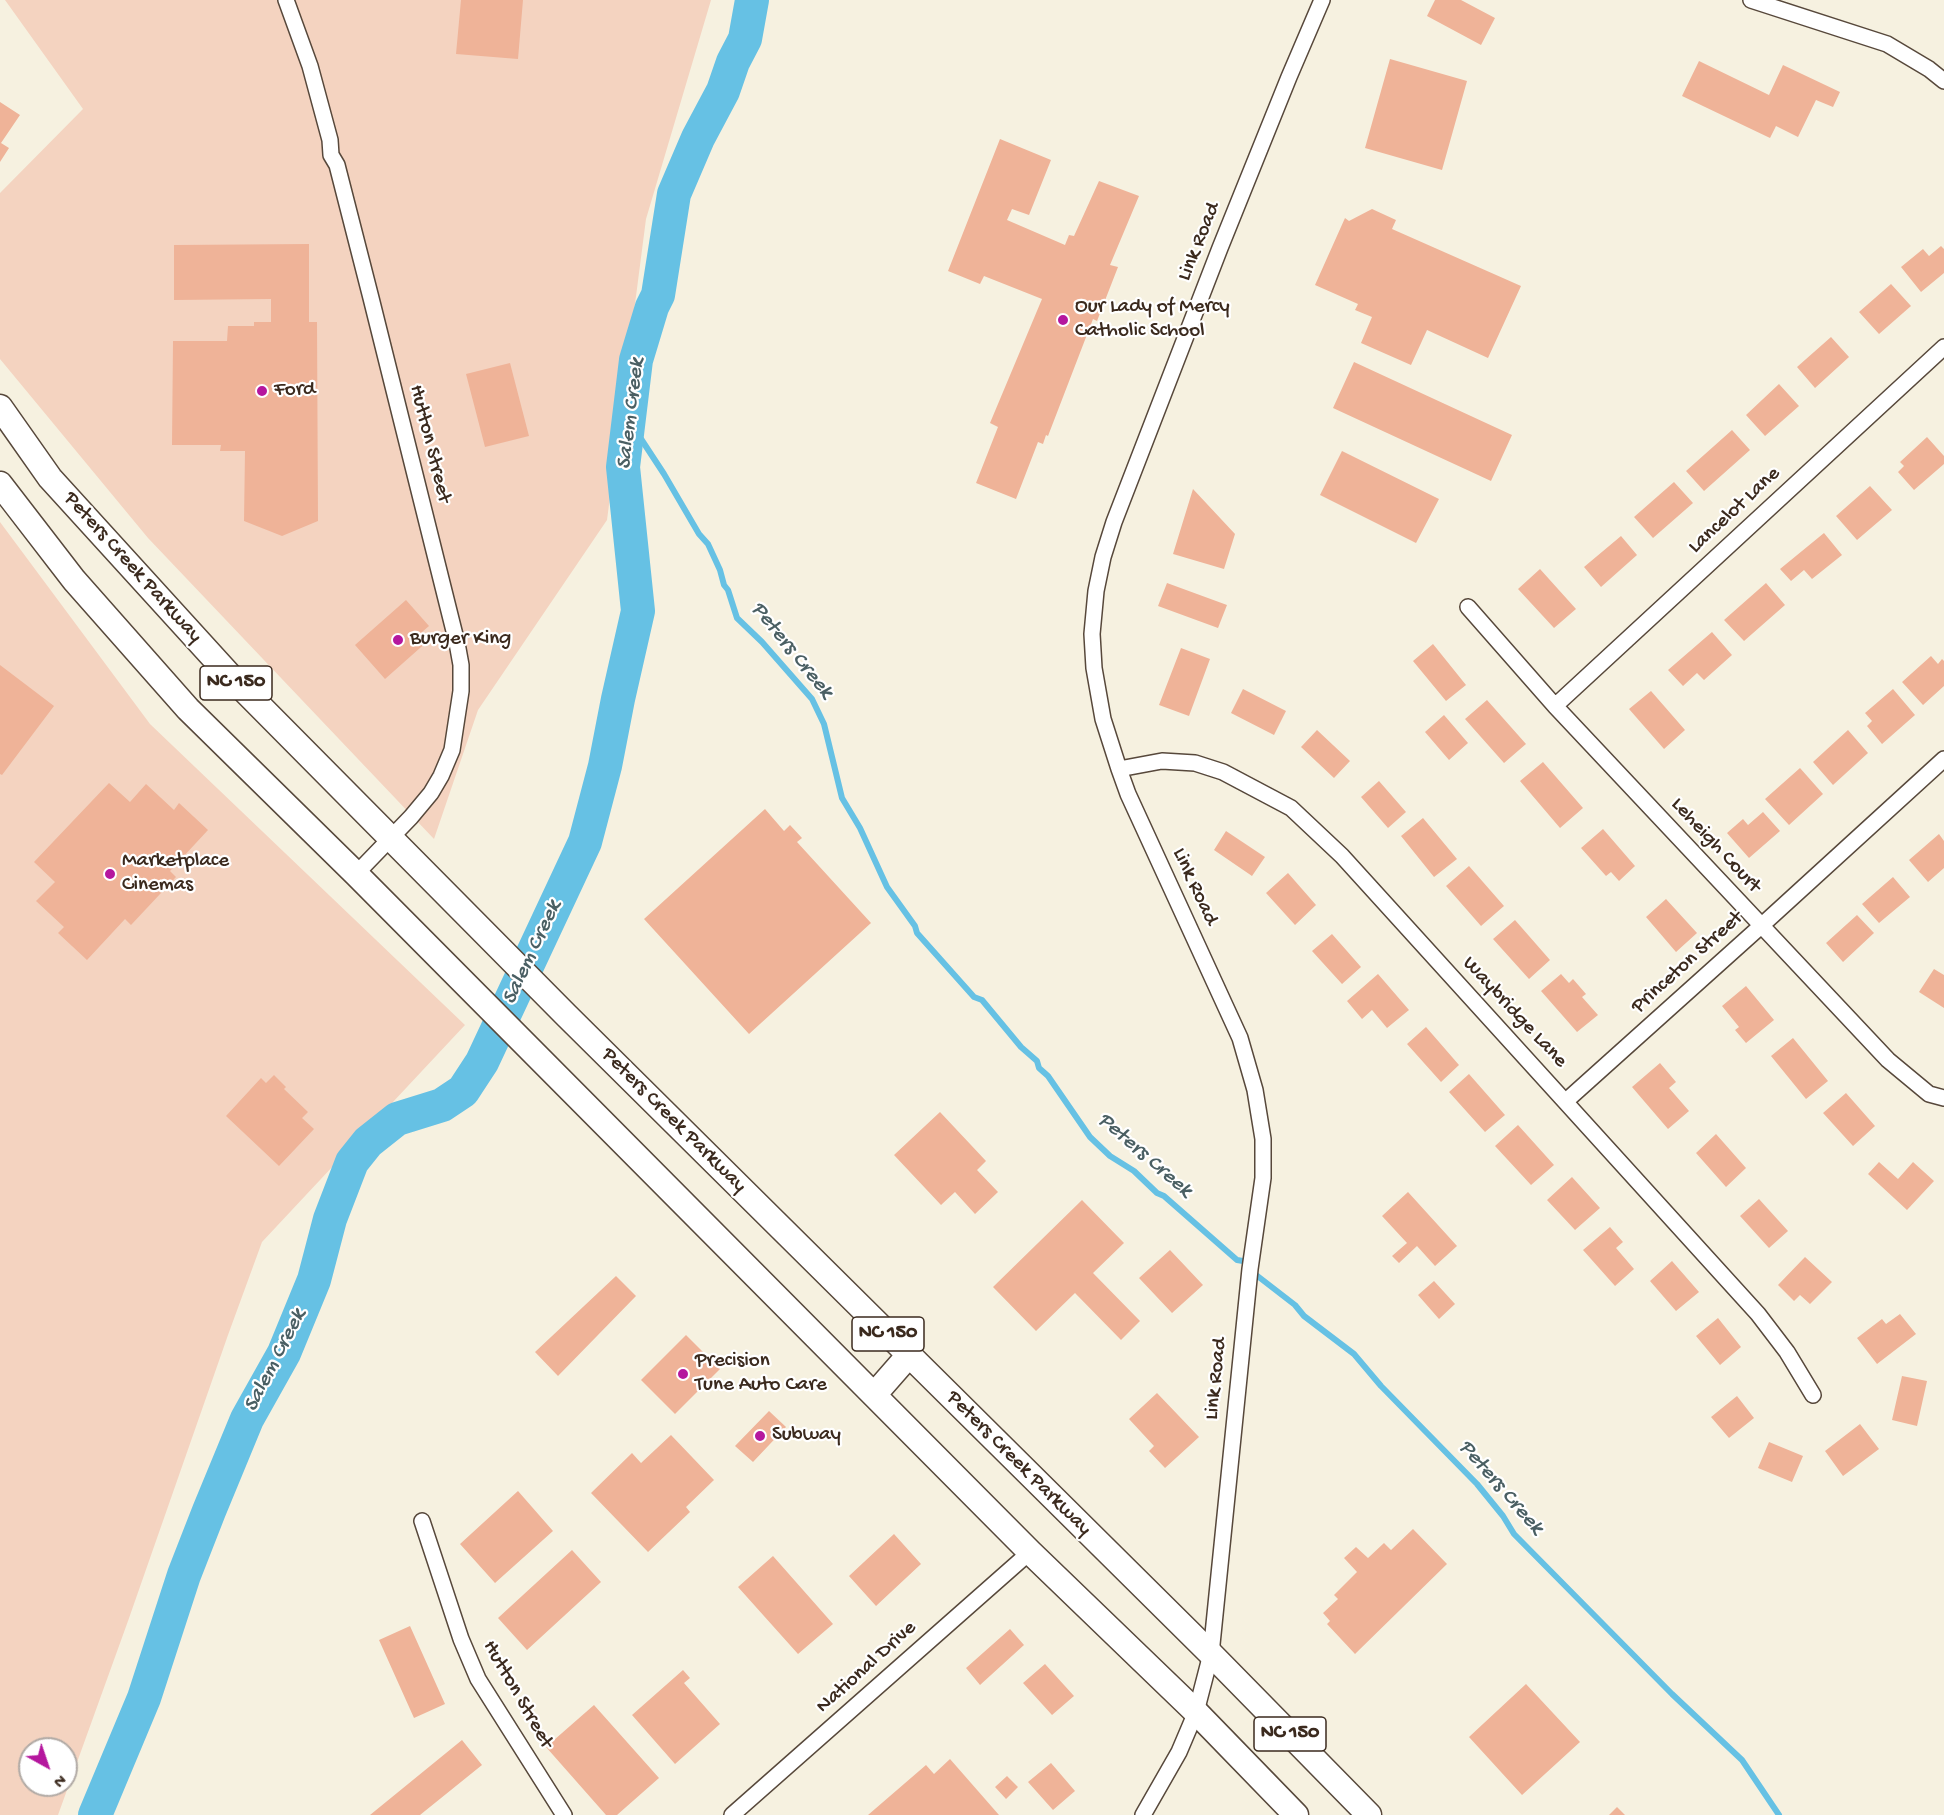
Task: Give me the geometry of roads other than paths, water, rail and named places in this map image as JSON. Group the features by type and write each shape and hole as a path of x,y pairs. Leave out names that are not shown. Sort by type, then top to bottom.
{"main road":[{"name":"Peters Creek Parkway","path":"0,407 50,478 233,679 492,941 1211,1654 1369,1815"},
{"name":"NC 150","path":"0,484 74,580 188,709 356,874 1030,1551 1196,1712 1296,1815"},
{"path":"874,1395 909,1355"}],"street":[{"name":"Hutton Street","path":"286,0 310,66 330,140 331,155 337,165 452,621 461,665 461,691 449,758 431,793 356,874"},
{"name":"Link Road","path":"1143,1815 1179,1752 1196,1712 1211,1654 1250,1269 1263,1179 1263,1139 1254,1090 1240,1038 1128,794 1103,718 1094,668 1092,634 1096,591 1102,557 1140,451 1322,0"},
{"path":"1751,0 1887,44 1929,69 1944,81"},
{"name":"Lancelot Lane","path":"1555,706 1944,347"},
{"name":"Leheigh Court","path":"1468,607 1555,706 1888,1060 1929,1094 1944,1098"},
{"name":"Princeton Street","path":"1566,1101 1944,759"},
{"name":"Waybridge Lane","path":"1119,769 1162,761 1195,763 1223,771 1291,808 1342,856 1758,1314 1787,1352 1813,1395"},
{"name":"Hutton Street","path":"422,1521 461,1639 478,1679 564,1815"},
{"name":"National Drive","path":"732,1815 1030,1551"}],"waterway":[{"name":"Salem Creek","path":"95,1815 144,1698 184,1575 209,1511 247,1419 284,1353 314,1280 330,1219 352,1162 368,1142 397,1119 442,1105 463,1091 482,1062 585,842 605,766 638,611 623,467 636,360 652,307 658,295 674,194 745,39 752,0"},
{"name":"Peters Creek","path":"628,419 699,534 708,544 728,590 737,618 762,642 812,699 824,724 842,798 860,828 887,887 915,926 917,933 974,997 982,1000 1021,1047 1037,1061 1039,1068 1048,1076 1090,1137 1110,1156 1134,1171 1157,1193 1164,1196 1237,1260 1243,1261 1251,1271 1295,1305 1304,1316 1354,1354 1381,1386 1477,1484 1503,1516 1514,1534 1672,1694 1742,1760 1779,1815"}],"place":[{"name":"Our Lady of Mercy Catholic School","path":"1063,320"},
{"name":"Ford","path":"262,391"},
{"name":"Burger King","path":"398,640"},
{"name":"Marketplace Cinemas","path":"110,874"},
{"name":"Precision Tune Auto Care","path":"683,1374"},
{"name":"Subway","path":"760,1436"}]}
